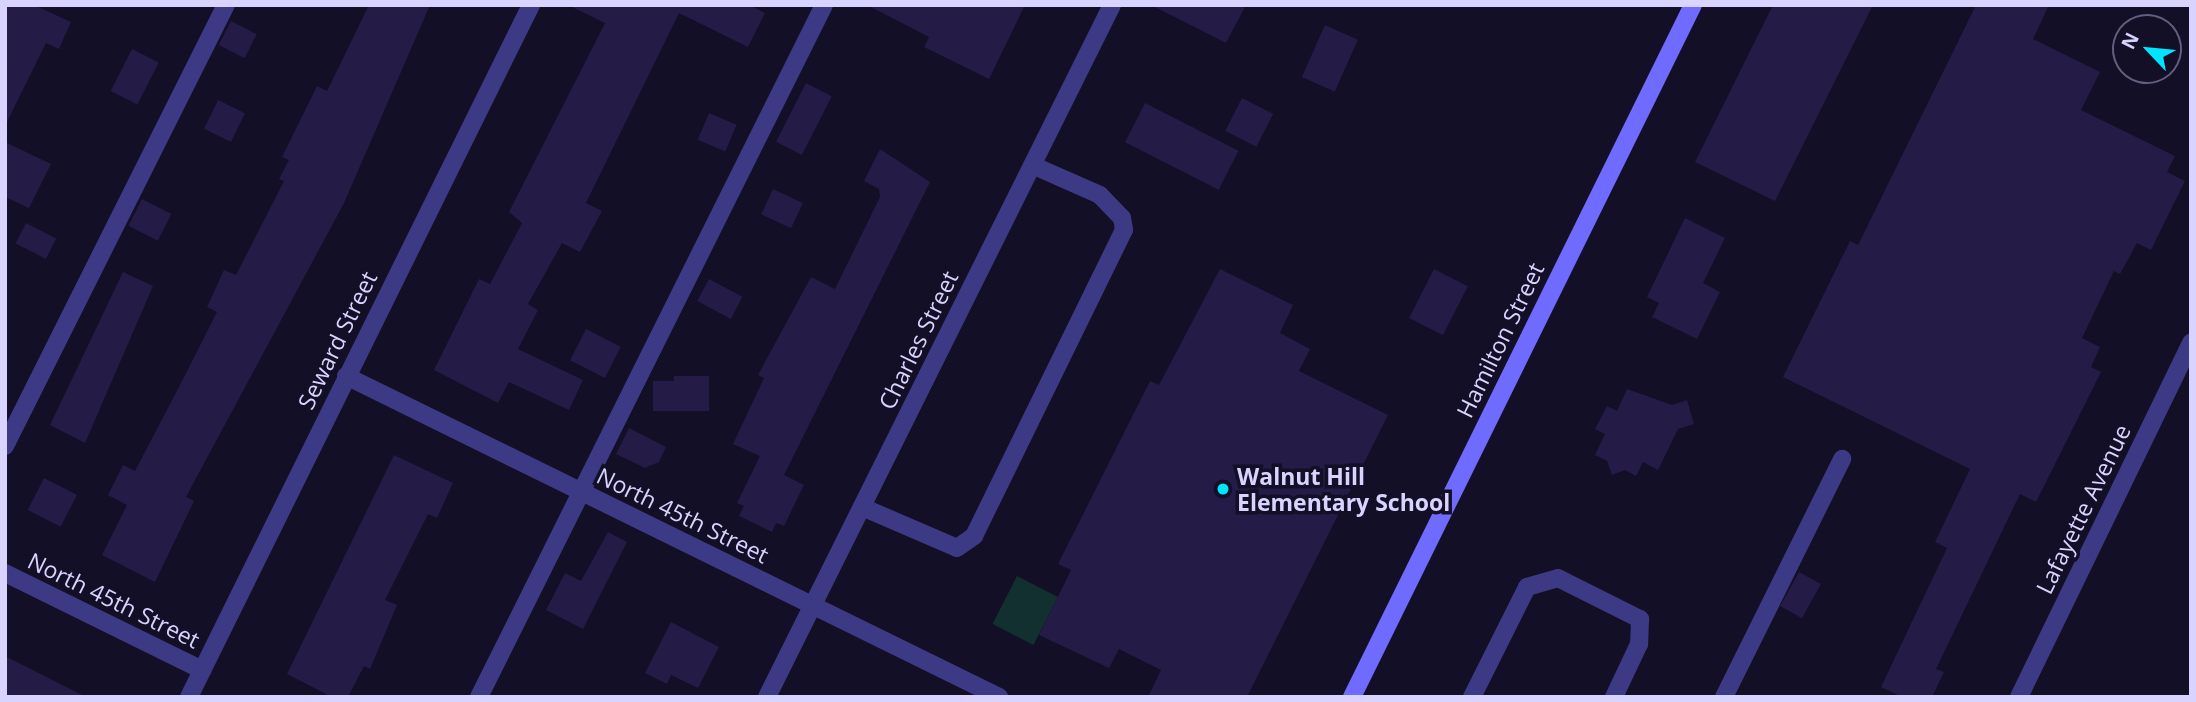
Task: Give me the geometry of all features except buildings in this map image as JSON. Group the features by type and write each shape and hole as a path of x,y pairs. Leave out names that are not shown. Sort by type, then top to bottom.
{"main road":[{"name":"Hamilton Street","path":"1352,697 1693,5"}],"street":[{"path":"5,446 226,5"},
{"name":"Seward Street","path":"189,697 531,5"},
{"path":"479,697 824,5"},
{"name":"Charles Street","path":"767,697 1112,5"},
{"path":"862,507 957,548 974,536 1124,230 1122,218 1100,195 1032,165"},
{"name":"Lafayette Avenue","path":"2019,697 2191,343"},
{"name":"North 45th Street","path":"346,376 999,697"},
{"path":"1724,697 1842,459"},
{"name":"North 45th Street","path":"5,573 202,670"},
{"path":"1472,697 1527,587 1558,578 1640,619 1639,644 1614,697"}],"green space":[{"path":"1017,576 1058,597 1033,645 992,624"}],"place":[{"name":"Walnut Hill Elementary School","path":"1223,489"}]}
